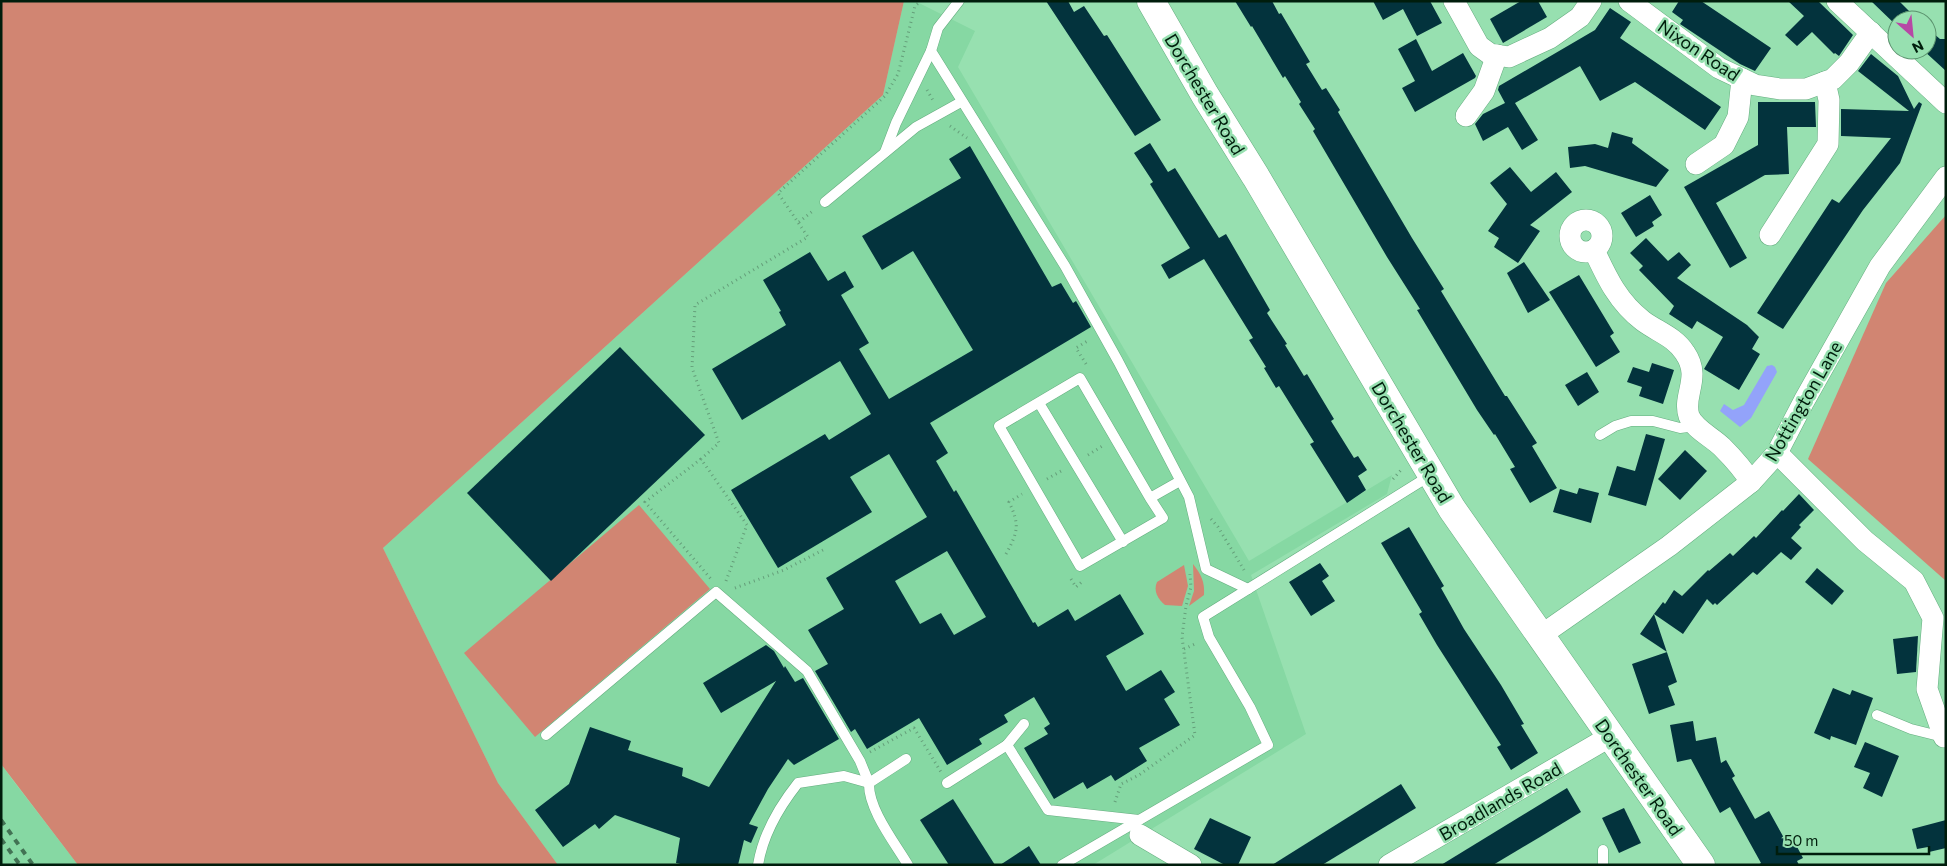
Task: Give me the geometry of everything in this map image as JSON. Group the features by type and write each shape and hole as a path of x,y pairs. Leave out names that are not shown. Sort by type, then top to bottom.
{"main road":[{"name":"Dorchester Road","path":"1151,1 1452,509 1701,865"}],"street":[{"path":"1454,1 1479,46 1490,54 1509,57 1550,38 1580,17 1591,1"},
{"name":"Nixon Road","path":"1628,1 1719,68 1755,85 1780,89 1806,89 1833,79 1849,63 1871,32"},
{"path":"1838,1 1946,103"},
{"path":"1466,116 1484,91 1496,55"},
{"path":"1696,164 1724,145 1738,117 1742,79"},
{"path":"1770,234 1805,183 1828,144 1829,100 1825,82"},
{"name":"Nottington Lane","path":"1540,636 1669,546 1752,482 1777,453 1880,266 1946,177"},
{"path":"1594,250 1617,296 1644,322 1670,336 1686,354 1692,367 1694,378 1689,402 1689,415 1697,426 1721,446 1740,466 1752,482"},
{"path":"1777,453 1865,541 1914,581 1933,618 1927,689 1944,737"},
{"name":"Broadlands Road","path":"1389,865 1611,736"},
{"path":"1137,826 1191,865"}],"lane":[{"path":"885,152 896,123 931,51 938,28 959,1"},
{"path":"931,51 961,102 1065,266 1118,360 1189,497 1206,569 1248,589"},
{"path":"824,202 916,127 961,102"},
{"path":"1080,378 1150,498 1163,518 1080,566 999,426 1080,378"},
{"path":"1039,403 1122,542"},
{"path":"1600,435 1615,426 1631,421 1653,421 1680,428 1697,426"},
{"path":"1062,865 1137,826 1268,746 1250,707 1208,637 1202,617 1432,474"},
{"path":"1150,498 1180,482"},
{"path":"546,735 716,592 807,671 860,761 869,783 868,792 878,814 908,865"},
{"path":"1877,715 1911,729 1944,737"},
{"path":"946,781 1007,745 1024,724"},
{"path":"1007,745 1048,810 1111,817 1137,826"},
{"path":"758,865 760,848 780,806 798,783 844,776 869,783 906,759"},
{"path":"1603,850 1603,865"}],"path":[{"path":"716,585 645,502 719,443 692,368 696,305 808,237 778,193 885,96 898,74 915,6 920,1"},
{"path":"902,59 909,62"},
{"path":"924,84 936,106"},
{"path":"945,122 969,140"},
{"path":"701,459 747,525 725,584"},
{"path":"731,590 784,570 825,549"},
{"path":"1111,817 1121,784 1139,775 1195,736 1182,637 1186,606 1191,587 1190,570"},
{"path":"864,755 914,728 946,781"}],"shaded area":[{"path":"1,1 904,1 883,95 383,548 498,783 558,865 78,865 1,764"},
{"path":"904,1 915,1 975,31 958,67 1249,561 1392,475 1387,494 1251,575 1306,734 1093,865 558,865 498,783 383,548 883,95"},
{"path":"1946,215 1946,581 1808,459 1886,283"},
{"path":"639,505 710,589 535,737 464,653"},
{"path":"1193,564 1202,578 1204,595 1189,606 1194,591"},
{"path":"1184,565 1188,586 1182,606 1165,605 1157,595 1157,582"},
{"path":"1,764 14,782 78,865 1,865"}],"water":[{"path":"1772,365 1777,372 1751,418 1740,427 1720,411 1724,404 1733,410 1744,405 1767,366"}],"building":[{"path":"1046,1 1068,1 1074,12 1084,6 1104,36 1107,35 1161,120 1135,136"},
{"path":"1235,1 1272,1 1279,14 1281,13 1310,62 1306,64 1322,90 1326,88 1340,110 1338,112 1444,289 1441,291 1505,396 1507,396 1537,443 1532,446 1557,488 1530,503 1510,469 1515,467 1495,434 1477,410 1417,310 1420,309 1313,131 1315,129 1299,104 1301,102 1285,76 1283,78"},
{"path":"1373,1 1430,1 1442,23 1417,36 1403,9 1383,20"},
{"path":"1521,1 1538,1 1547,17 1503,43 1490,19"},
{"path":"1679,1 1701,1 1771,48 1755,71 1740,64 1680,24 1683,20 1672,12"},
{"path":"1788,1 1818,1 1853,35 1839,56 1834,54 1812,32 1797,46 1785,35 1804,16"},
{"path":"1871,1 1899,1 1908,10 1887,10 1887,16"},
{"path":"1610,8 1631,22 1620,38 1721,107 1705,130 1635,82 1600,101 1580,66 1515,103 1538,140 1522,150 1508,127 1483,141 1475,124 1483,114 1505,103 1498,90 1499,86 1595,30"},
{"path":"1937,36 1940,39 1946,39 1946,71 1934,60 1937,60"},
{"path":"1416,39 1432,71 1463,53 1476,76 1415,112 1402,88 1415,81 1398,49"},
{"path":"1871,54 1898,76 1914,109 1919,102 1922,104 1900,163 1863,210 1783,329 1757,313 1832,199 1839,203 1891,138 1841,136 1841,109 1909,111 1858,71"},
{"path":"1758,102 1815,102 1816,127 1787,127 1789,174 1765,175 1716,203 1747,258 1730,268 1684,187 1758,145"},
{"path":"1612,132 1633,138 1632,143 1669,170 1656,187 1585,166 1570,168 1568,147 1595,144 1608,148"},
{"path":"1150,143 1168,172 1175,168 1219,238 1226,234 1270,310 1267,313 1287,344 1285,345 1304,376 1307,374 1334,419 1331,421 1354,458 1358,456 1367,470 1358,476 1366,490 1347,503 1310,444 1314,442 1279,386 1276,388 1264,368 1266,367 1249,340 1253,338 1204,259 1169,279 1161,265 1190,248 1150,184 1153,182 1134,153"},
{"path":"970,146 1052,287 1061,283 1073,303 1076,301 1091,327 930,423 948,453 936,461 954,492 956,490 1033,623 1035,622 1038,627 1068,609 1075,621 1120,594 1144,634 1106,656 1126,691 1161,670 1175,692 1164,699 1180,725 1139,748 1147,761 1115,781 1111,775 1087,789 1083,782 1054,799 1024,748 1048,734 1044,728 1050,724 1034,697 1004,715 1008,722 979,739 982,744 947,765 919,718 867,749 855,729 851,732 815,671 828,664 808,630 844,609 826,578 927,517 889,454 850,477 872,512 778,568 731,490 825,434 829,440 871,414 840,361 742,420 712,369 786,325 779,312 781,311 763,280 810,252 828,281 845,271 854,287 841,295 869,343 859,349 889,399 973,350 913,251 882,270 862,236 961,178 949,159","holes":["947,551 986,617 954,635 941,613 920,624 895,581"]},
{"path":"1510,167 1531,192 1556,172 1572,192 1530,225 1540,231 1518,263 1494,247 1499,238 1488,231 1507,204 1490,183"},
{"path":"1650,195 1662,215 1652,222 1654,226 1636,237 1621,213"},
{"path":"1646,238 1668,261 1679,252 1691,265 1677,278 1747,325 1759,337 1752,349 1760,354 1739,390 1704,369 1723,337 1697,321 1692,329 1669,314 1674,306 1639,270 1643,266 1630,253"},
{"path":"1524,262 1550,300 1528,313 1507,273"},
{"path":"1579,275 1614,333 1610,336 1620,352 1596,367 1549,292"},
{"path":"620,347 705,435 551,581 467,493"},
{"path":"1652,363 1674,370 1663,404 1639,396 1642,387 1627,382 1633,367 1649,372"},
{"path":"1587,372 1599,392 1578,406 1565,385"},
{"path":"1646,434 1665,439 1646,506 1608,495 1617,466 1635,471"},
{"path":"1685,450 1707,471 1680,500 1658,479"},
{"path":"1579,488 1599,493 1591,523 1553,512 1560,489 1577,494"},
{"path":"1799,494 1814,510 1799,525 1801,527 1791,538 1802,548 1791,560 1781,552 1757,575 1753,572 1717,605 1715,603 1713,605 1707,599 1683,634 1654,614 1663,602 1665,604 1674,590 1682,596 1708,570 1730,553 1733,556 1754,536 1756,538"},
{"path":"1409,527 1444,586 1441,588 1464,629 1501,685 1524,724 1521,725 1538,753 1511,770 1497,747 1501,745 1437,645 1419,614 1422,612 1381,543"},
{"path":"1320,563 1329,576 1322,581 1335,601 1311,616 1289,582"},
{"path":"1817,568 1844,591 1832,605 1805,582"},
{"path":"1654,614 1667,652 1640,634"},
{"path":"1918,636 1916,672 1897,674 1893,639"},
{"path":"766,645 774,651 795,682 803,678 839,739 794,765 788,759 768,789 749,824 758,827 751,843 744,840 738,865 685,865 676,863 680,838 615,815 599,829 595,824 563,847 535,810 569,784 590,727 631,741 628,750 683,768 682,776 709,787 776,681 721,713 703,683"},
{"path":"1667,652 1677,682 1668,686 1675,705 1649,714 1632,664"},
{"path":"1833,688 1850,695 1852,690 1873,698 1856,745 1831,736 1830,740 1814,733"},
{"path":"1693,721 1696,741 1716,737 1721,763 1726,760 1735,776 1732,778 1755,819 1769,811 1789,847 1795,843 1803,858 1797,861 1799,865 1758,865 1761,863 1730,807 1720,813 1691,759 1677,762 1670,725"},
{"path":"1865,742 1899,756 1882,797 1863,788 1870,773 1854,767"},
{"path":"1401,784 1416,808 1322,865 1272,865"},
{"path":"1567,788 1581,812 1493,865 1441,865"},
{"path":"953,799 995,865 949,865 920,820"},
{"path":"1624,808 1641,843 1619,853 1602,818"},
{"path":"1210,818 1251,837 1238,865 1225,865 1194,849"},
{"path":"1946,820 1946,848 1929,852 1928,847 1917,849 1912,829"},
{"path":"1029,846 1041,865 1000,865"}],"railway":[{"path":"1,820 33,865"},
{"path":"1,839 20,865"}]}
